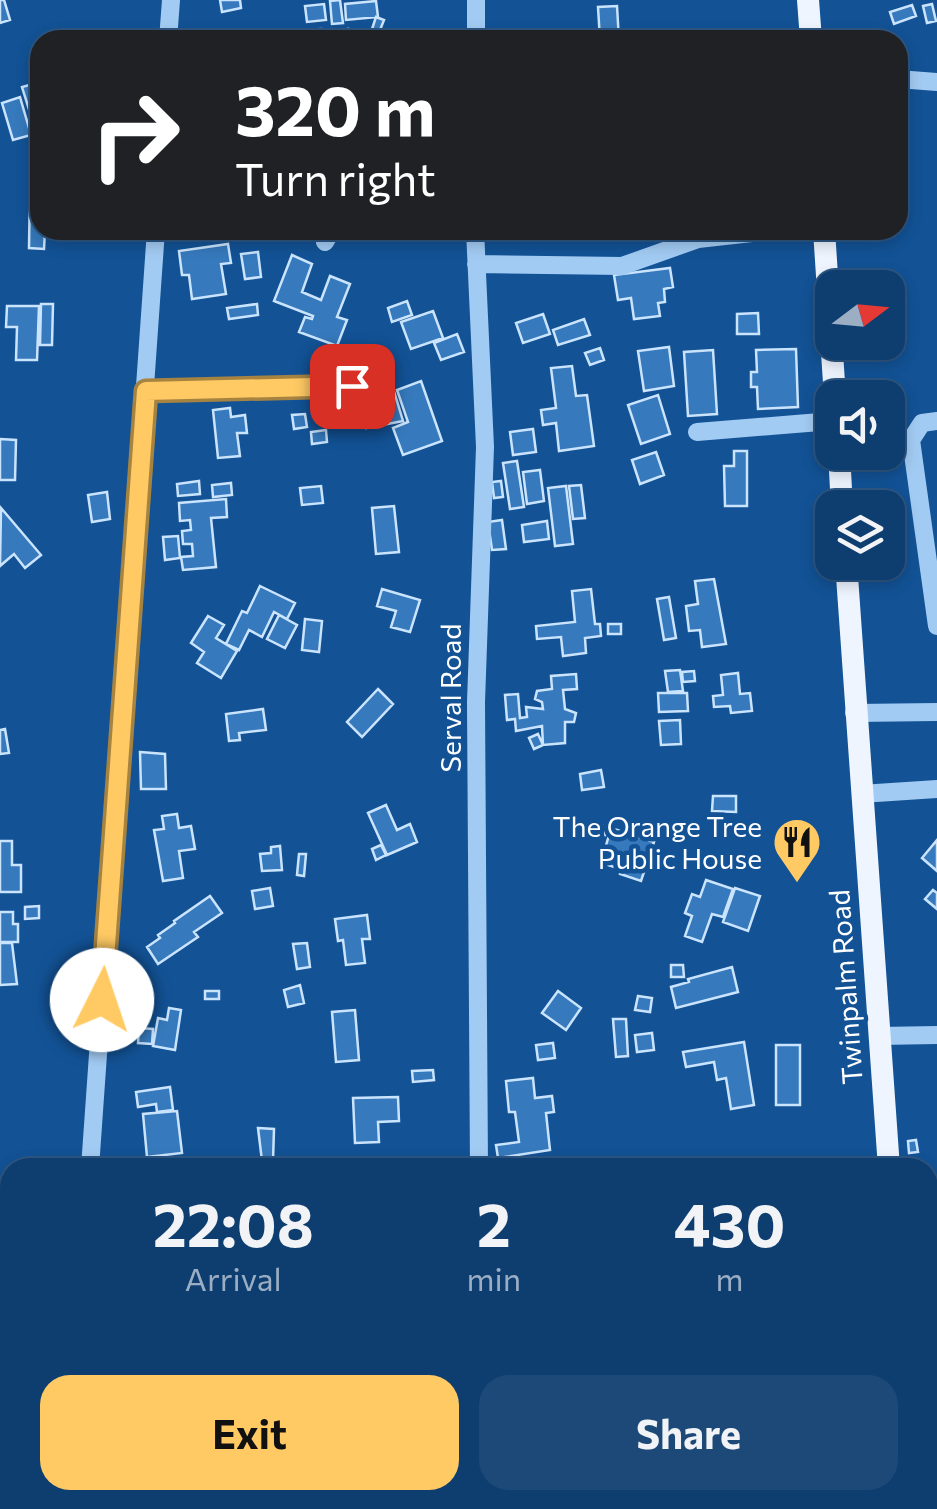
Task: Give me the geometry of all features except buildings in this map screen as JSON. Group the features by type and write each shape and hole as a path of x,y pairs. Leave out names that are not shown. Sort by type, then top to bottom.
{"main road":[{"path":"808,0 810,30"},
{"path":"825,240 834,380"},
{"name":"Twinpalm Road","path":"847,580 887,1158"}],"street":[{"path":"169,30 171,0"},
{"path":"476,0 476,30"},
{"path":"908,80 937,82"},
{"path":"91,1158 155,240"},
{"name":"Serval Road","path":"475,240 484,447 476,702 478,1158"},
{"path":"476,264 622,266 693,240"},
{"path":"146,391 352,386"},
{"path":"937,421 922,423 911,440 937,626"},
{"path":"697,432 815,423"},
{"path":"854,713 937,712"},
{"path":"861,794 937,789"},
{"path":"879,1036 937,1036"}],"place":[{"name":"The Orange Tree Public House","path":"797,884"}],"route":[{"path":"102,1000 146,391 352,386"}]}
